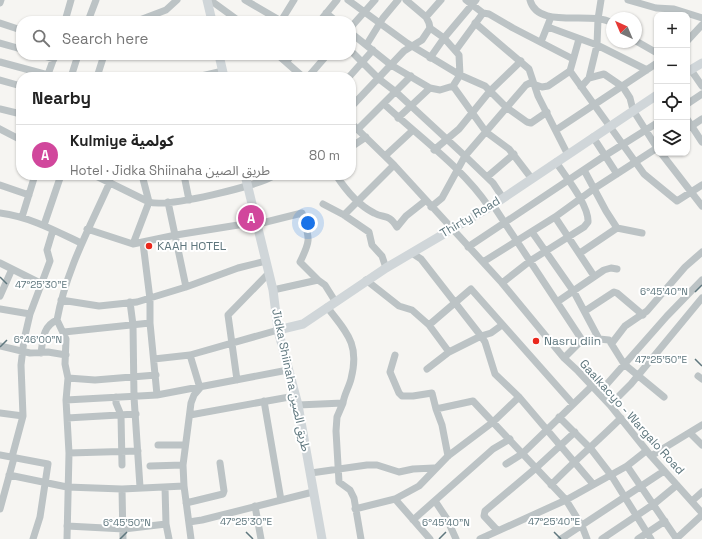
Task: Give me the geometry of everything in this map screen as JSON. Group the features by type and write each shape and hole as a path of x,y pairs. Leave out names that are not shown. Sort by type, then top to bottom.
{"main road":[{"path":"207,0 211,16"},
{"path":"220,60 223,72"},
{"path":"690,70 702,63"},
{"name":"Thirty Road","path":"278,330 303,324 366,280 451,228 491,206 654,97"},
{"name":"Jidka Shiinaha طريق الصين","path":"246,180 273,290 278,330 296,400 311,473 321,539"}],"street":[{"path":"66,16 70,0"},
{"path":"90,16 96,0"},
{"path":"150,16 166,10 178,0"},
{"path":"210,0 232,16"},
{"path":"245,0 272,16"},
{"path":"284,16 294,0"},
{"path":"324,16 337,0"},
{"path":"348,0 363,13 430,58 460,75 482,84 506,107 528,123 547,112"},
{"path":"356,21 375,0"},
{"path":"367,44 397,0"},
{"path":"356,102 379,80 390,65 404,51 422,40 430,28 430,23 426,17 406,0"},
{"path":"426,17 441,0"},
{"path":"530,0 533,8 542,15 551,17 598,19 606,21"},
{"path":"581,87 589,78 597,45 598,19 601,0"},
{"path":"628,0 656,8 674,9 702,18"},
{"path":"430,58 472,1 483,14"},
{"path":"326,13 330,16"},
{"path":"456,50 483,14 490,14 573,59"},
{"path":"541,42 551,17"},
{"path":"0,23 16,28"},
{"path":"475,23 530,69 538,96 568,155"},
{"path":"690,38 702,25"},
{"path":"548,27 597,45 647,70"},
{"path":"356,36 367,44 390,65 430,88 440,90 453,86 460,75 460,58 456,50 444,38 430,28"},
{"path":"431,208 442,198 465,156 526,85 530,83 542,87 548,86 570,71 579,39"},
{"path":"0,43 16,48"},
{"path":"642,44 654,51"},
{"path":"354,72 373,50"},
{"path":"356,56 379,80 396,92 487,177 503,198"},
{"path":"49,72 53,60"},
{"path":"73,72 76,60"},
{"path":"99,72 102,60"},
{"path":"284,60 297,72"},
{"path":"312,72 322,60"},
{"path":"434,150 459,129 473,114 490,91 521,61"},
{"path":"0,62 34,72"},
{"path":"556,130 596,106 654,66"},
{"path":"570,71 647,177 677,201 702,185"},
{"path":"690,72 702,86"},
{"path":"589,78 604,74 623,87 630,98 634,110 654,143"},
{"path":"358,129 411,76"},
{"path":"0,80 16,85"},
{"path":"453,86 486,132 514,154 532,179"},
{"path":"398,118 430,88"},
{"path":"690,102 702,94"},
{"path":"384,104 480,194 518,240 530,261 582,340 564,358"},
{"path":"0,109 16,113"},
{"path":"690,127 702,119"},
{"path":"468,247 654,125"},
{"path":"0,129 16,137"},
{"name":"Gaalkacyo - Wargalo Road","path":"358,129 394,165 431,208 502,283 564,358 610,405 648,453 678,485 702,514"},
{"path":"690,129 702,142"},
{"path":"385,156 412,131"},
{"path":"356,144 366,137"},
{"path":"593,137 617,174"},
{"path":"483,262 555,217 595,188 654,150"},
{"path":"487,177 514,154"},
{"path":"663,156 702,206"},
{"path":"502,283 530,261 584,227 588,222 587,214 580,199 556,162"},
{"path":"344,215 356,201 394,165"},
{"path":"584,170 617,228"},
{"path":"22,217 34,180"},
{"path":"44,224 59,180"},
{"path":"107,180 149,202 189,200 258,183 264,180"},
{"path":"133,244 149,202 143,180"},
{"path":"185,180 189,200"},
{"path":"340,180 356,201 375,214 385,215 393,221 397,227 406,216 425,201"},
{"path":"67,539 67,487 69,453 66,400 68,378 65,364 66,339 57,320 61,300 81,243 110,182"},
{"path":"0,185 29,195"},
{"path":"168,202 186,287"},
{"path":"323,204 344,215 370,232 372,244 382,256 386,268"},
{"path":"87,229 133,244 176,235 257,223 302,213 308,236 308,245 300,262 325,285 331,304 354,349 354,368 337,417 338,470 339,482 352,494 360,539"},
{"path":"0,214 22,217 44,224 53,230 81,243"},
{"path":"555,217 594,276"},
{"path":"580,253 617,228 642,233"},
{"path":"0,509 23,416 22,351 30,314 50,259 47,249 53,230"},
{"path":"532,232 574,292 599,339 607,339 612,343 624,364 664,397"},
{"path":"143,243 150,299 150,323 157,395"},
{"path":"612,343 625,326 643,315 685,267 702,252"},
{"path":"412,253 421,259 481,336 485,342 495,374 519,397 559,446 594,484"},
{"path":"61,300 99,306 150,299 216,275 266,261"},
{"path":"0,264 42,284"},
{"path":"558,302 574,292 594,276 610,268 617,269"},
{"path":"0,296 12,270"},
{"path":"237,380 228,315 269,273"},
{"path":"273,290 318,280"},
{"path":"366,280 399,306 412,310 429,325 449,352"},
{"path":"599,393 702,280"},
{"path":"429,325 471,289 573,404"},
{"path":"585,311 614,292 643,315"},
{"path":"610,405 637,376 702,298"},
{"path":"130,302 133,325 134,397 140,487"},
{"path":"0,309 30,314"},
{"path":"41,353 47,326 57,320"},
{"path":"64,332 150,323"},
{"path":"427,369 449,352 481,336 491,333 502,325"},
{"path":"154,359 190,355 278,330"},
{"path":"0,346 22,351 41,353 48,352 66,355"},
{"path":"190,355 200,388"},
{"path":"395,355 390,372 399,393 405,397 432,393 442,425 448,456"},
{"path":"66,400 157,395 288,370"},
{"path":"68,378 95,380 156,375"},
{"path":"506,464 522,454 592,386"},
{"path":"191,539 184,486 183,465 194,395 200,388"},
{"path":"116,397 116,403 121,415 122,465"},
{"path":"355,509 395,499 419,486 434,468 493,422 519,397"},
{"path":"190,415 264,401 296,400 343,402"},
{"path":"264,401 281,500"},
{"path":"436,409 473,401 566,500 582,526 586,539"},
{"path":"0,413 23,416"},
{"path":"67,418 136,414"},
{"path":"559,417 591,449 611,475 651,539"},
{"path":"551,485 574,461 591,449 621,418"},
{"path":"480,539 566,500 648,453 690,433 702,425"},
{"path":"497,530 484,516 485,511 536,468 575,432"},
{"path":"690,433 702,445"},
{"path":"413,520 488,454 510,439"},
{"path":"158,445 185,445"},
{"path":"69,453 121,450 138,451"},
{"path":"0,455 48,464 46,484 33,539"},
{"path":"186,503 222,494 220,463"},
{"path":"150,466 183,465"},
{"path":"311,473 367,465 377,465 399,472 413,469 434,468"},
{"path":"627,466 642,486 676,539 702,514"},
{"path":"561,539 664,471"},
{"path":"9,476 67,487 122,489 184,486"},
{"path":"602,539 654,504 678,485"},
{"path":"165,487 168,539"},
{"path":"122,489 123,539"},
{"path":"189,522 313,492"},
{"path":"692,501 702,492"},
{"path":"395,499 430,539"},
{"path":"435,501 447,519 456,539"},
{"path":"255,506 261,539"},
{"path":"638,539 665,521"},
{"path":"67,526 124,529 166,524"}],"place":[{"name":"Kulmiye كولمية","path":"251,218"},
{"name":"KAAH HOTEL","path":"149,246"},
{"name":"Nasru diin","path":"536,341"}]}
